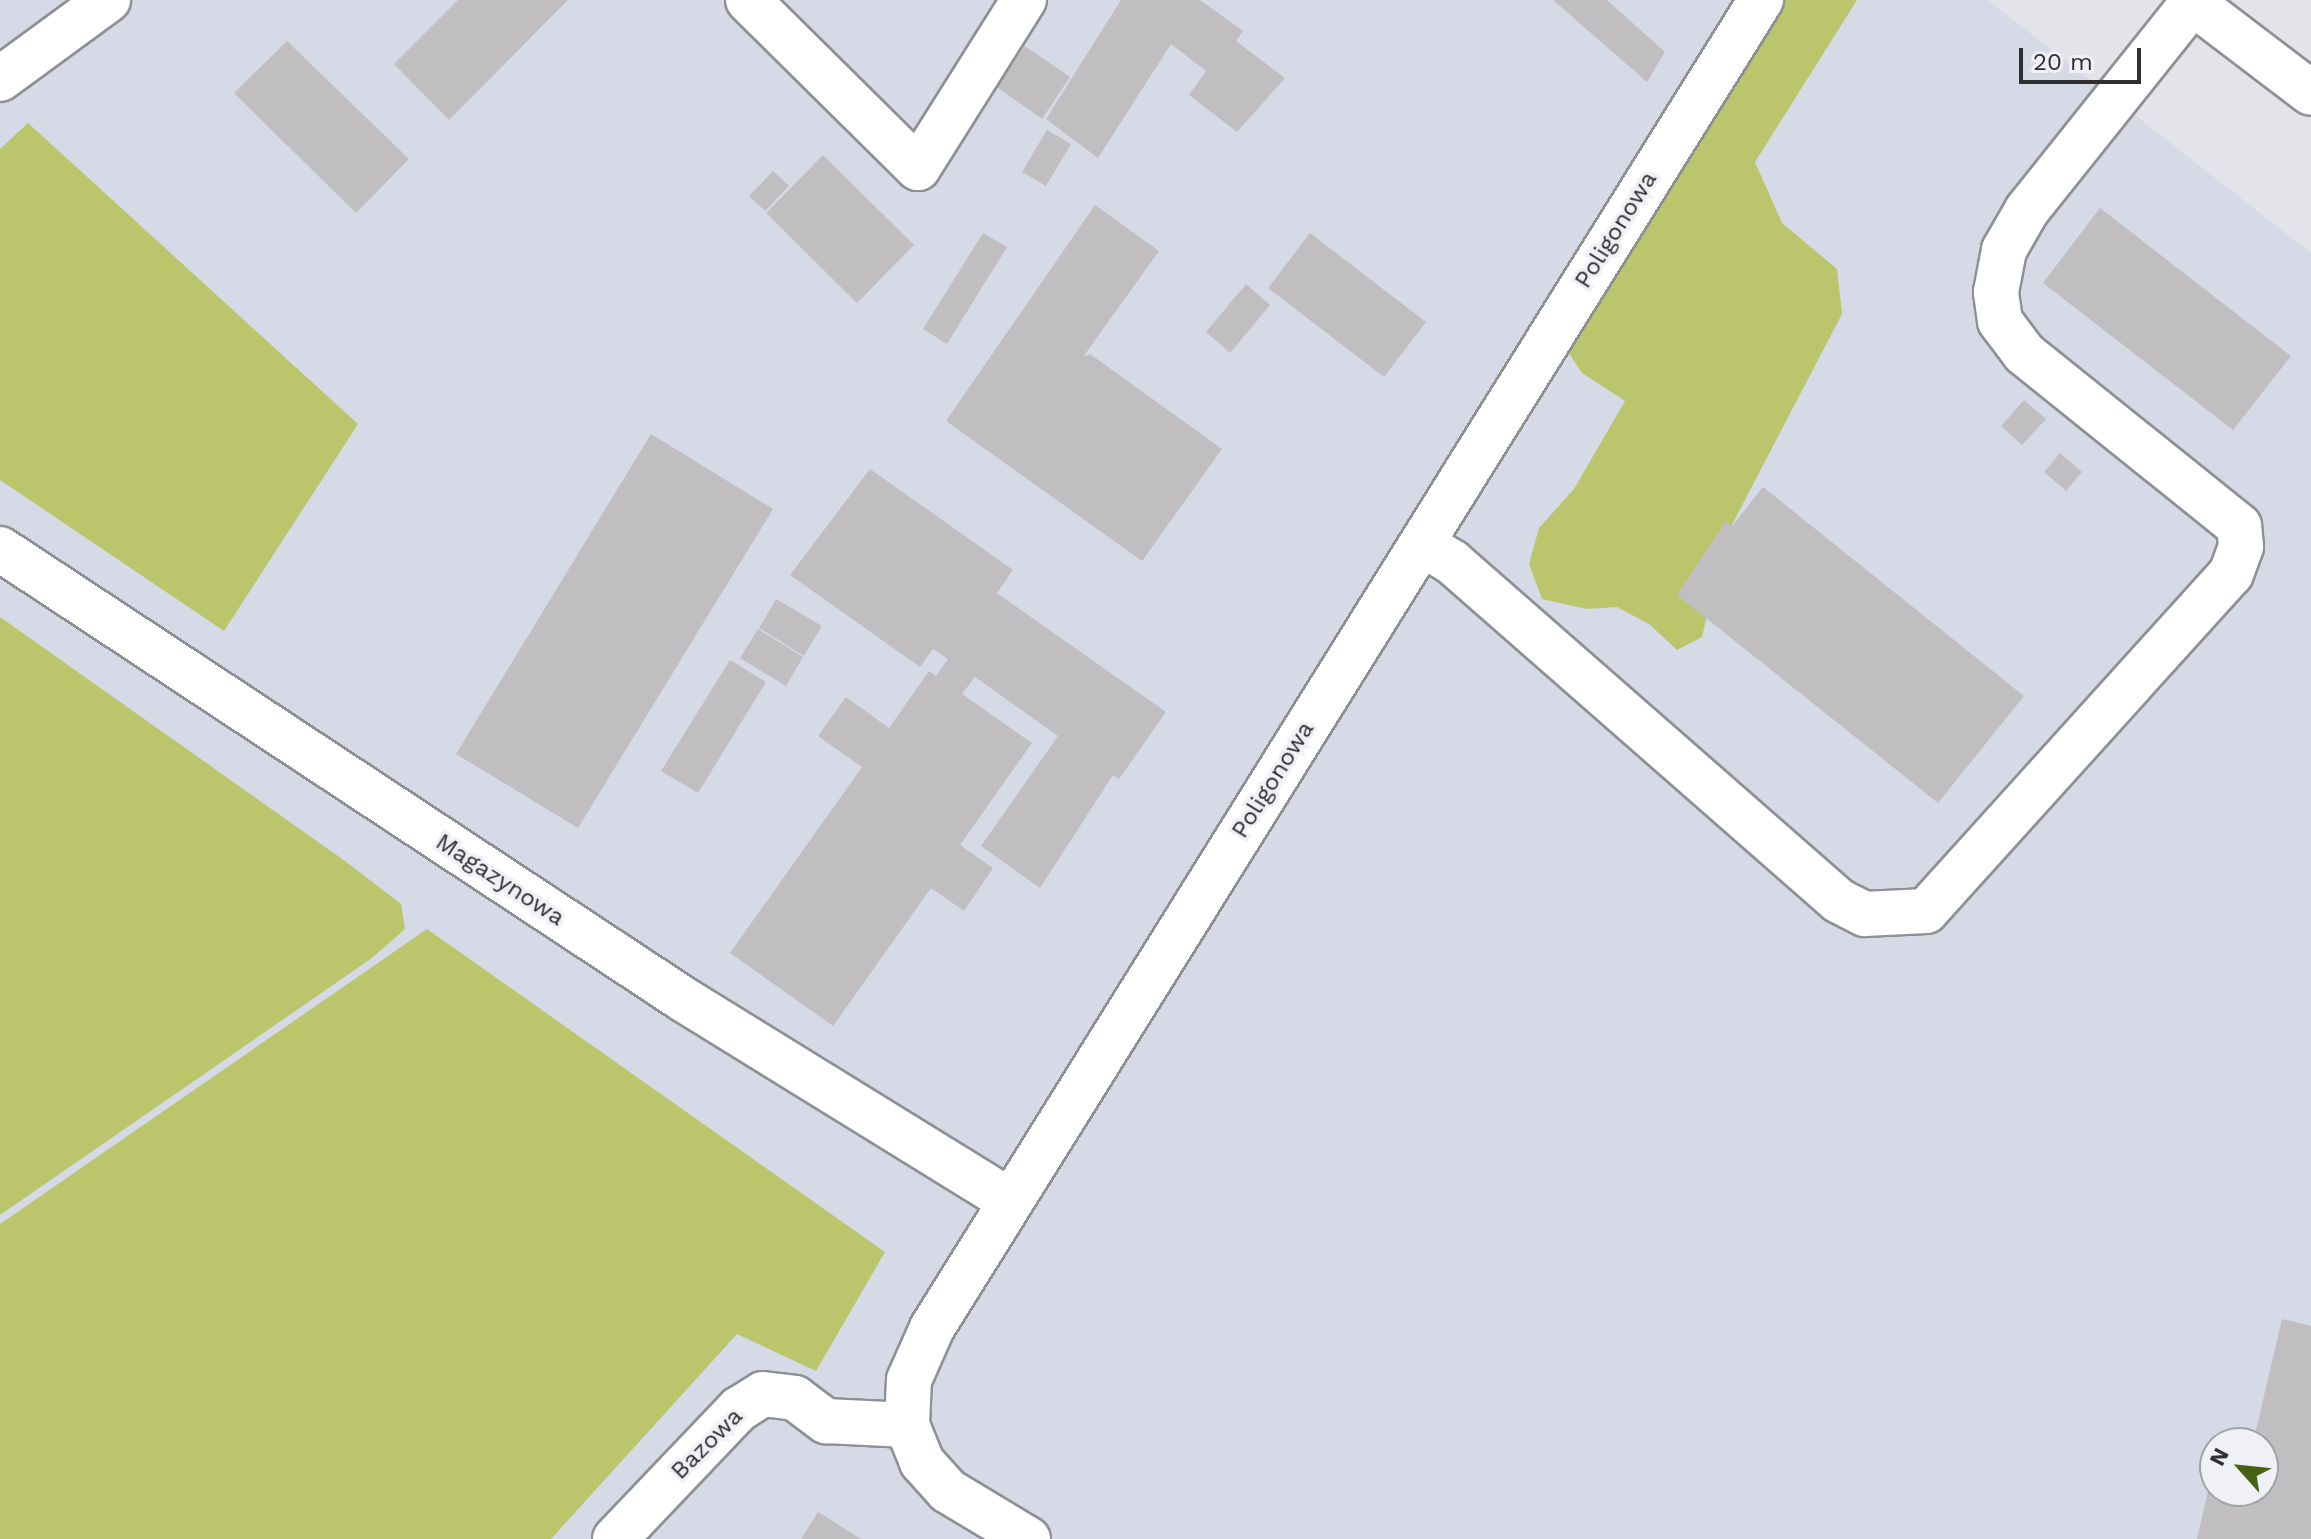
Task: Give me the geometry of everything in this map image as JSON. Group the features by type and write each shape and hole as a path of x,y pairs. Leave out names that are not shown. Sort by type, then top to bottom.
{"street":[{"path":"0,79 108,0"},
{"path":"748,0 918,168 1024,0"},
{"name":"Poligonowa","path":"1028,1539 948,1491 922,1462 907,1425 909,1380 932,1328 1008,1200 1761,0"},
{"path":"1422,544 1452,562 1839,901 1865,914 1926,911 2231,574 2241,547 2239,526 2024,353 2000,321 1996,292 2004,250 2027,210 2191,2 2311,93"},
{"name":"Magazynowa","path":"0,549 657,982 1008,1200"},
{"name":"Bazowa","path":"615,1539 739,1409 763,1394 795,1398 826,1421 907,1425"}],"shaded area":[{"path":"0,0 1988,0 2311,253 2311,1539 0,1539"}],"green space":[{"path":"1773,0 1857,0 1755,162 1782,223 1837,269 1842,314 1724,540 1702,637 1677,650 1649,624 1617,607 1587,609 1542,599 1529,564 1539,528 1574,489 1625,401 1582,373 1562,343"},
{"path":"28,123 358,424 224,631 0,480 0,149"},
{"path":"0,617 401,904 405,929 372,958 0,1215"},
{"path":"427,929 885,1252 816,1371 737,1334 551,1539 0,1539 0,1224"}],"building":[{"path":"458,0 568,0 449,120 394,64"},
{"path":"1121,0 1200,0 1243,31 1236,41 1285,78 1237,132 1189,95 1206,71 1171,44 1098,158 1046,119"},
{"path":"1553,0 1607,0 1665,52 1647,82"},
{"path":"287,41 409,159 356,213 234,93"},
{"path":"1025,46 1070,77 1042,119 997,87"},
{"path":"1047,130 1071,144 1046,186 1022,172"},
{"path":"823,155 914,245 857,303 766,213"},
{"path":"773,171 789,186 765,211 749,196"},
{"path":"1095,205 1159,251 1083,357 1090,354 1222,449 1142,561 946,421"},
{"path":"2100,208 2291,356 2233,430 2043,283"},
{"path":"983,233 1007,247 947,344 923,329"},
{"path":"1310,233 1426,322 1384,377 1268,288"},
{"path":"1246,284 1270,305 1230,353 1206,332"},
{"path":"2024,400 2046,419 2022,445 2001,426"},
{"path":"651,434 773,509 578,828 456,754"},
{"path":"2060,453 2082,472 2066,491 2044,472"},
{"path":"870,469 1013,570 997,593 1166,712 1119,779 1113,775 1040,888 981,846 1058,736 975,677 962,694 1032,743 960,845 993,868 964,911 931,888 833,1026 730,953 862,767 818,736 846,697 889,728 929,671 936,676 948,659 933,649 920,667 790,575"},
{"path":"1763,487 2024,696 1938,803 1677,595 1726,521 1732,526"},
{"path":"776,599 822,626 804,656 759,628"},
{"path":"758,629 803,657 786,686 740,658"},
{"path":"730,660 766,682 698,793 661,771"},
{"path":"2282,1319 2311,1326 2311,1539 2197,1539 2204,1507 2279,1507 2279,1427 2257,1427"},
{"path":"818,1512 861,1539 801,1539"}]}
